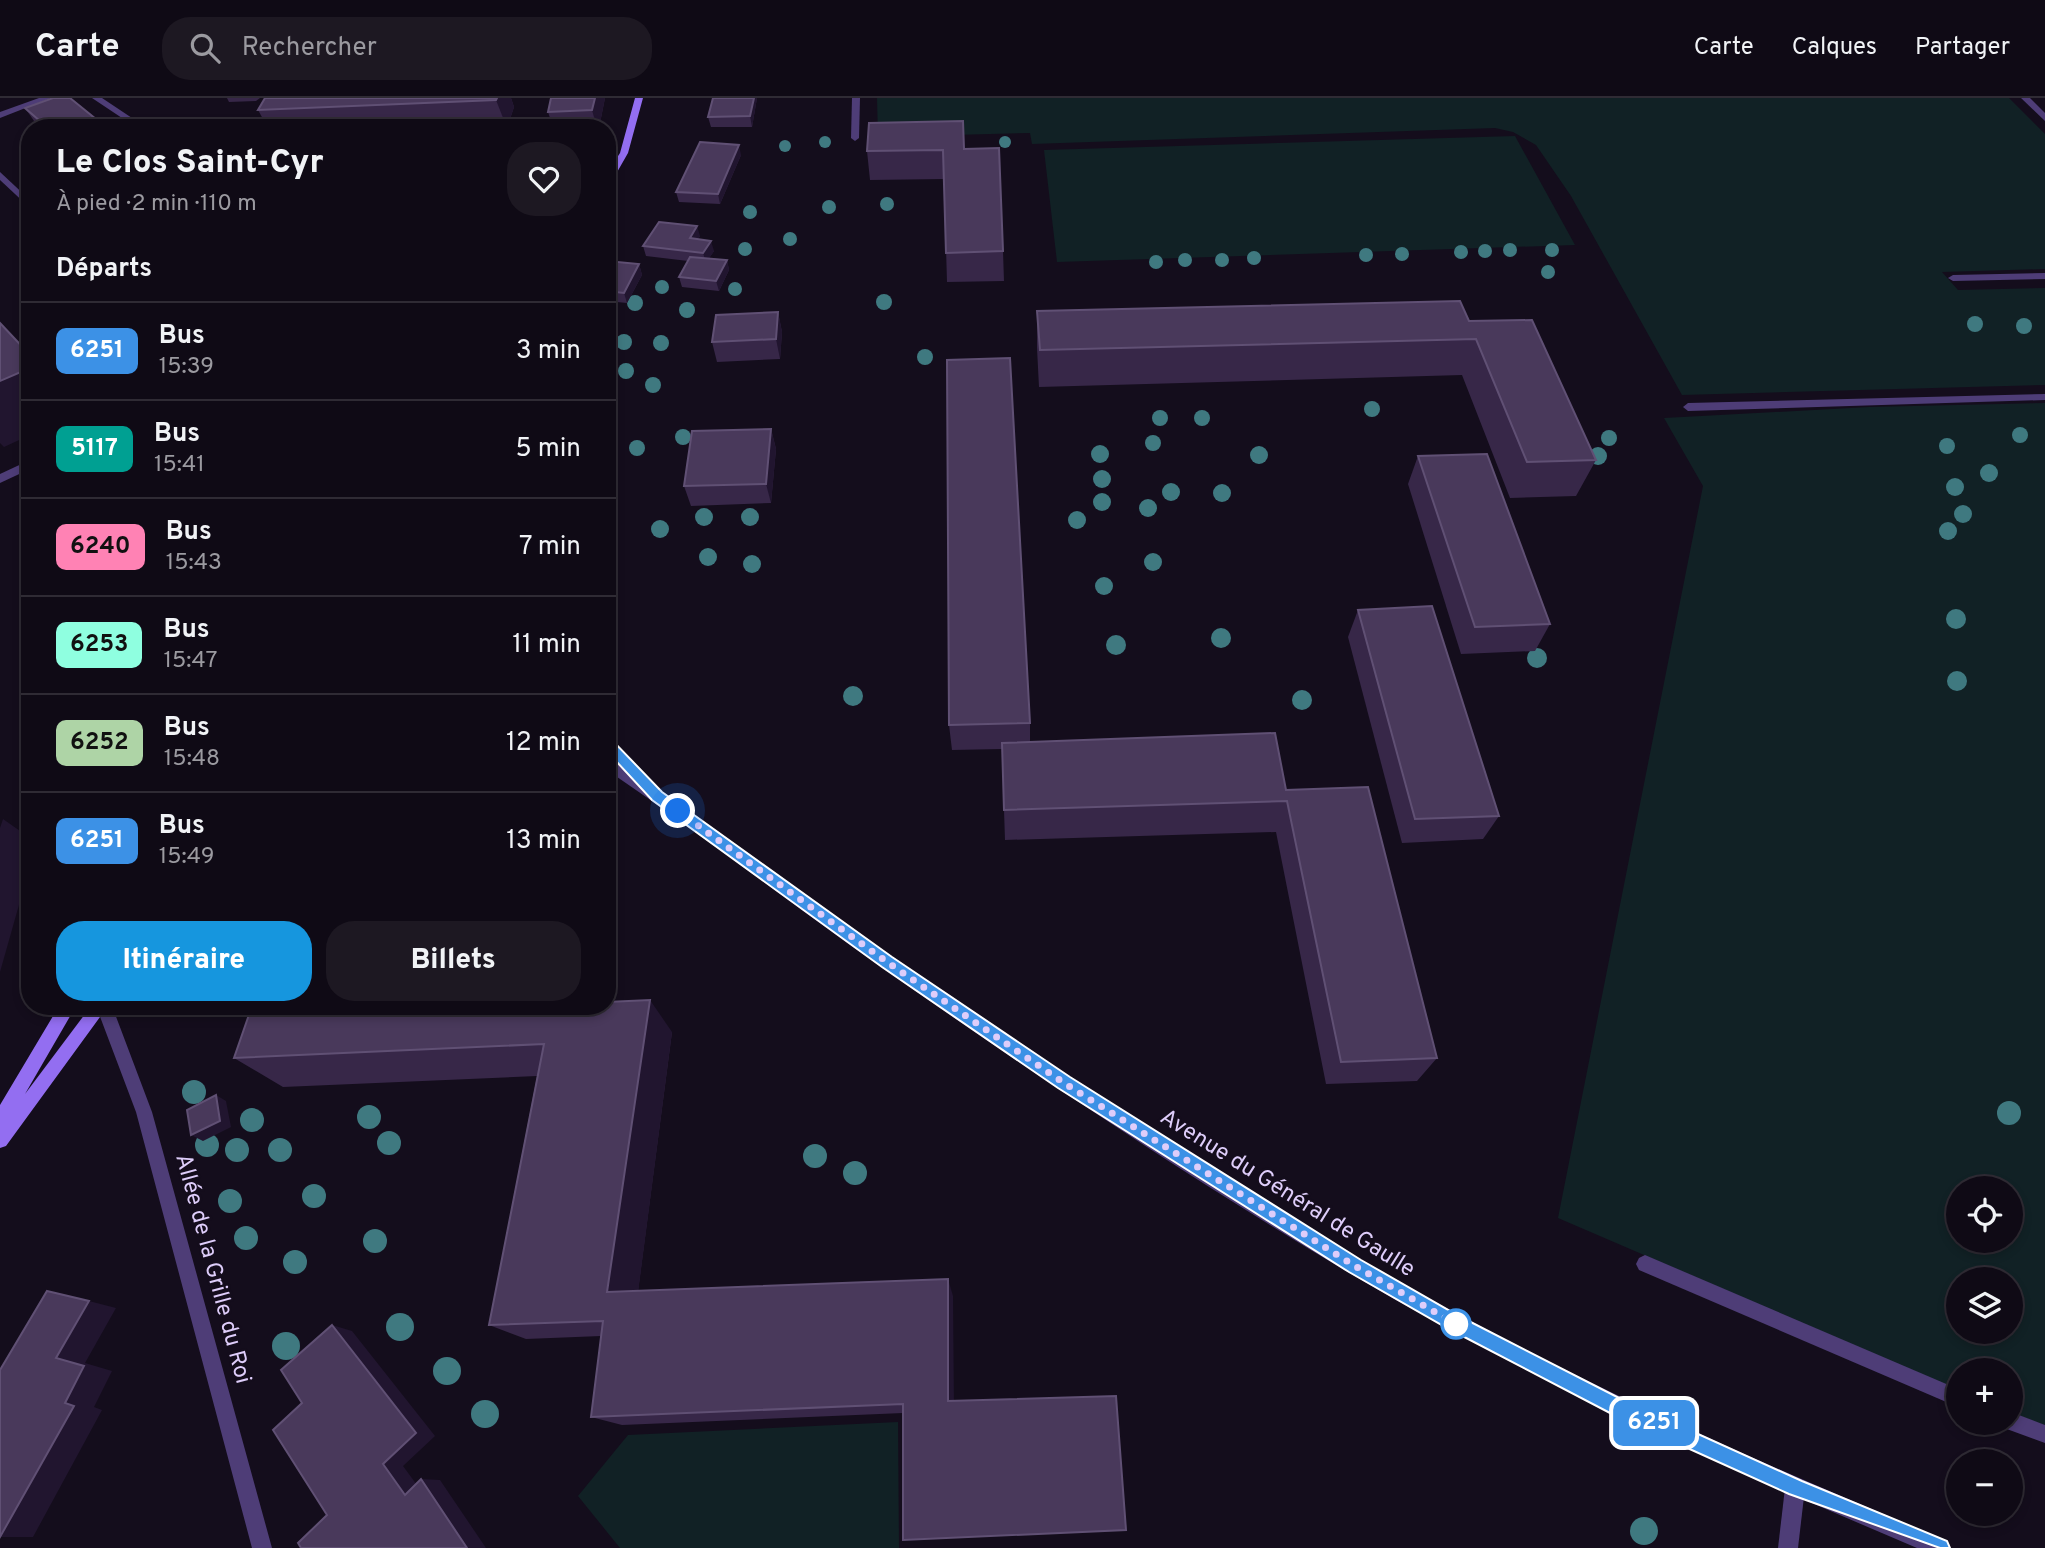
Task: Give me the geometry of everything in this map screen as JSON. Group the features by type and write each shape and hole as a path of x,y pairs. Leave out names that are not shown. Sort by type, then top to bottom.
{"main road":[{"path":"616,166 624,153 639,98"},
{"path":"0,1120 63,1015"},
{"path":"0,1140 95,1015"}],"street":[{"path":"0,116 47,98"},
{"path":"96,98 129,119"},
{"path":"855,138 856,98"},
{"path":"2025,98 2045,118"},
{"path":"0,175 21,196"},
{"path":"1953,278 2045,276"},
{"path":"1688,407 2045,397"},
{"path":"0,479 21,468"},
{"name":"Avenue du Général de Gaulle","path":"616,753 657,796"},
{"name":"Avenue du Général de Gaulle","path":"616,769 887,962 1064,1083 1355,1266 1453,1322 1617,1406 1795,1488 1940,1548"},
{"name":"Allée de la Grille du Roi","path":"105,1015 144,1112 262,1548"},
{"path":"1646,1264 1946,1393"},
{"path":"2023,1426 2045,1434"},
{"path":"1788,1548 1795,1488"}],"shaded area":[{"path":"877,98 2009,98 2045,134 2045,269 1942,272 1958,290 2045,288 2045,385 1682,395 1571,196 1536,145 1513,132 1495,128 1032,144 1030,133 878,137"},
{"path":"1515,136 1575,245 1057,262 1044,150"},
{"path":"2045,403 2045,1425 2023,1417 2023,1358 1946,1358 1946,1385 1558,1218 1703,486 1664,418 1869,407"},
{"path":"898,1422 899,1548 620,1548 578,1496 628,1435"}],"building":[{"path":"53,98 70,98 96,119 38,119 25,108"},
{"path":"265,98 497,98 258,110"},
{"path":"551,98 595,98 592,110 548,112"},
{"path":"713,98 754,98 750,116 708,117"},
{"path":"963,121 964,149 999,148 1003,251 946,253 943,150 867,151 869,123"},
{"path":"700,142 739,145 718,194 676,192"},
{"path":"659,222 697,226 690,238 711,241 703,253 643,246"},
{"path":"690,257 727,260 716,281 679,277"},
{"path":"616,262 639,264 624,293 616,292"},
{"path":"1460,301 1469,321 1532,320 1596,460 1527,462 1476,339 1040,350 1037,311"},
{"path":"778,312 776,339 712,342 716,315"},
{"path":"0,323 21,345 21,372 0,381"},
{"path":"1010,358 1030,723 949,725 947,360"},
{"path":"771,429 766,484 684,486 692,431"},
{"path":"1487,454 1550,624 1475,627 1418,456"},
{"path":"1432,606 1499,816 1415,819 1358,610"},
{"path":"1275,733 1286,790 1368,787 1437,1058 1341,1062 1287,801 1004,810 1002,743"},
{"path":"650,1000 607,1292 948,1279 948,1401 1116,1396 1126,1530 903,1540 903,1404 591,1417 603,1321 489,1325 544,1044 234,1058 249,1015 616,1015 616,1002"},
{"path":"216,1095 220,1121 191,1135 187,1110"},
{"path":"47,1291 89,1301 56,1358 84,1366 65,1403 74,1406 0,1537 0,1370"},
{"path":"332,1325 416,1433 383,1464 405,1495 421,1479 467,1548 301,1548 298,1543 327,1515 273,1430 302,1403 281,1370"}],"bus line":[{"name":"6251","path":"616,753 657,796 887,962 957,1007 1064,1083 1355,1266 1453,1322 1617,1406 1795,1488 1940,1548"}],"route":[{"path":"678,811 887,962 957,1007 1064,1083 1355,1266 1456,1324"}]}
